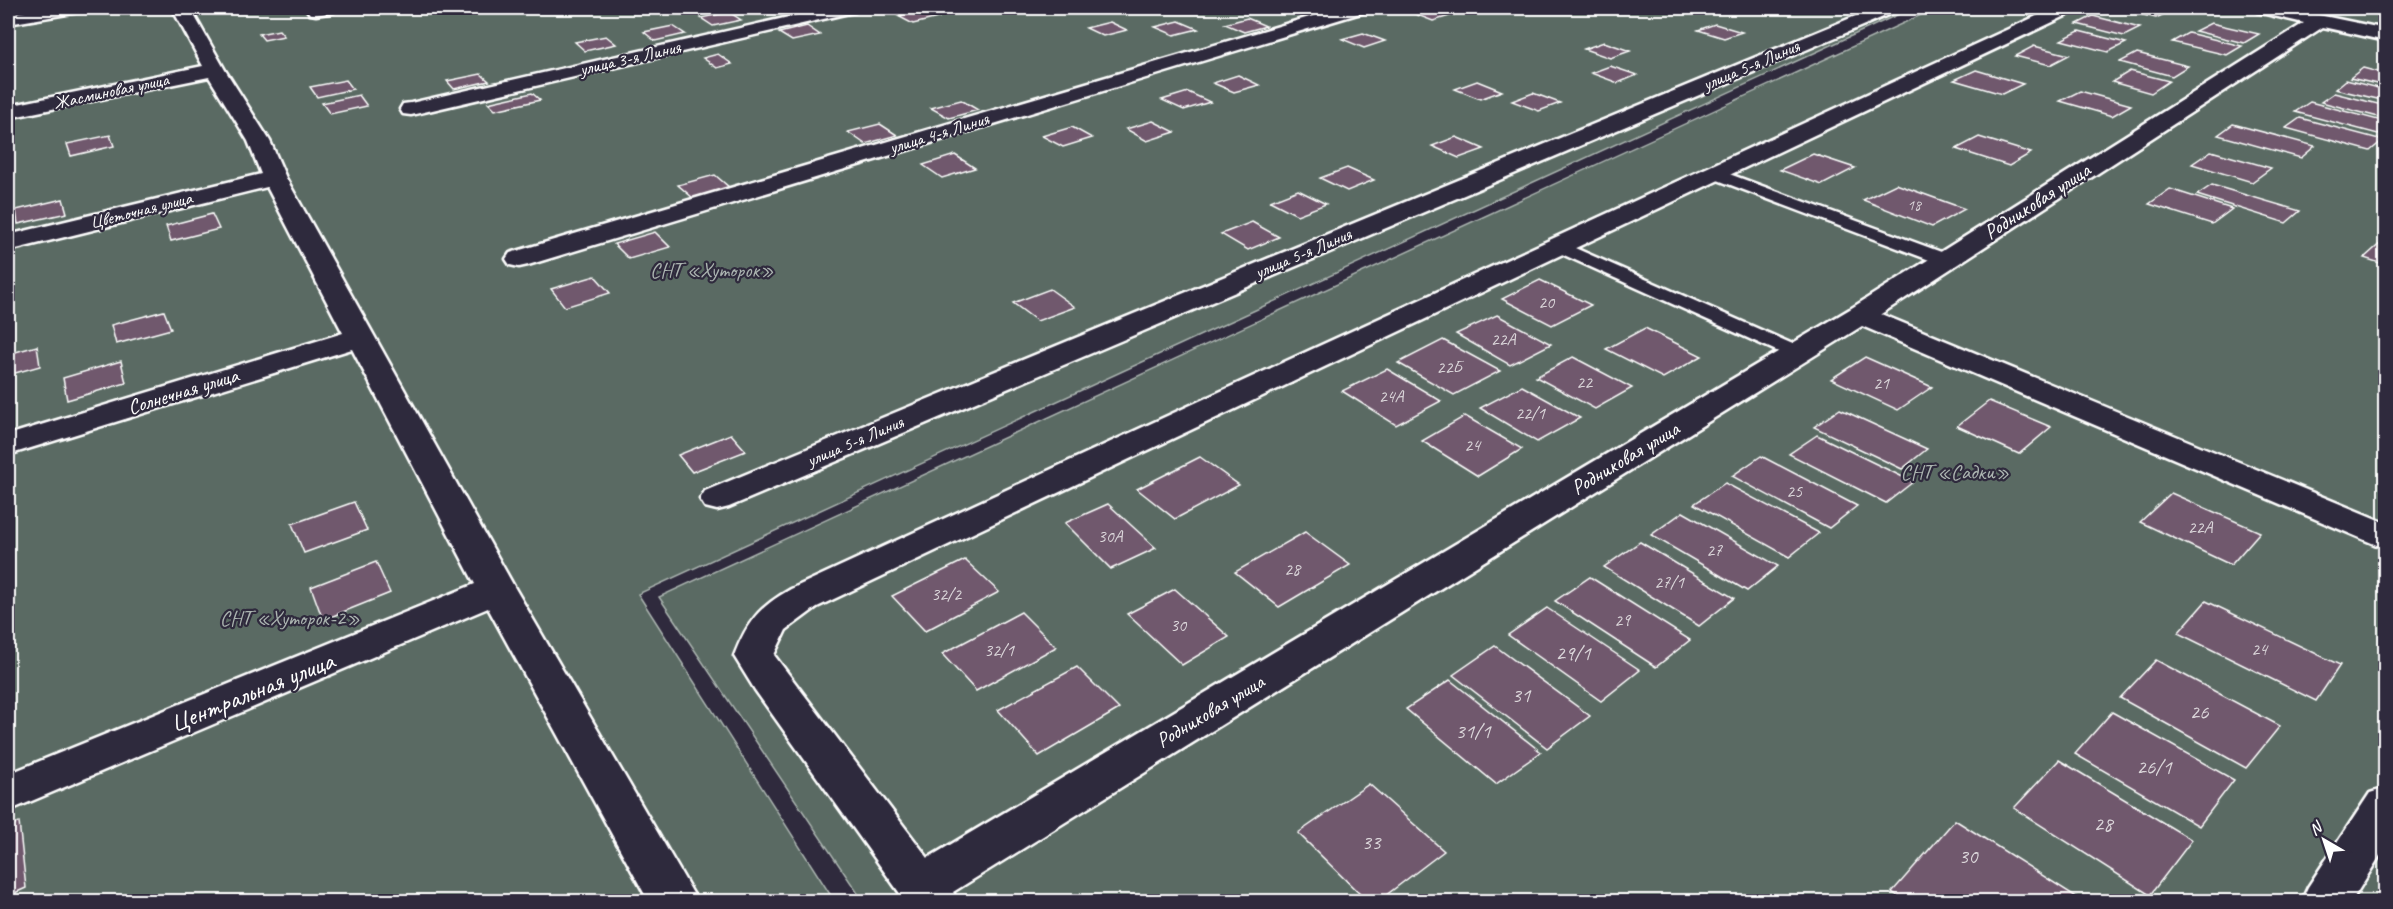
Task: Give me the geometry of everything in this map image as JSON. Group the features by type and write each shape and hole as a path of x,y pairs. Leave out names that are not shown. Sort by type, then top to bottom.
{"street":[{"path":"8,19 73,8"},
{"path":"181,8 214,70 259,141 274,178 497,591 674,902"},
{"name":"улица 3-я Линия","path":"411,109 849,8"},
{"name":"улица 4-я Линия","path":"519,259 1358,8"},
{"name":"улица 5-я Линия","path":"717,499 1889,8"},
{"path":"928,894 754,656 759,641 774,616 814,593 2068,8"},
{"path":"2263,8 2385,35"},
{"name":"Родниковая улица","path":"928,894 1860,315 2320,20"},
{"name":"Жасминовая улица","path":"8,112 214,70"},
{"name":"Цветочная улица","path":"8,243 274,178"},
{"path":"1860,315 2385,537"},
{"name":"Солнечная улица","path":"8,445 359,337"},
{"name":"Центральная улица","path":"8,793 497,591"},
{"path":"2325,902 2385,807"}],"lane":[{"path":"1713,173 1946,260"},
{"path":"1558,246 1797,353"}],"green space":[{"path":"8,8 1912,8 638,594 835,902 8,901"},
{"name":"СНТ «Садки»","path":"1936,8 2263,8 2385,35 2385,901 863,901 659,597"},
{"path":"2285,8 2385,8 2385,30"}],"building":[{"path":"1431,8 1453,15 1433,21 1412,13"},
{"path":"2113,8 2162,8 2173,10 2156,18"},
{"path":"924,10 938,18 913,24 898,16"},
{"path":"729,12 741,20 713,26 701,18"},
{"path":"2093,16 2140,28 2124,36 2077,24"},
{"path":"1247,18 1266,26 1244,32 1225,24"},
{"path":"1179,21 1198,29 1174,35 1155,27"},
{"path":"1110,22 1127,30 1103,36 1086,28"},
{"path":"2211,23 2259,34 2244,43 2195,31"},
{"path":"1715,24 1742,32 1724,38 1698,30"},
{"path":"673,26 685,34 655,41 644,32"},
{"path":"807,26 820,35 792,41 779,33"},
{"path":"279,30 284,36 264,40 259,34"},
{"path":"2079,31 2126,43 2108,52 2061,40"},
{"path":"1363,33 1385,41 1364,48 1342,39"},
{"path":"2188,33 2242,46 2227,55 2172,42"},
{"path":"606,36 616,44 585,51 575,42"},
{"path":"1604,42 1630,51 1610,58 1584,49"},
{"path":"2034,46 2069,55 2050,65 2015,56"},
{"path":"2137,53 2188,66 2172,76 2120,62"},
{"path":"718,54 732,64 717,68 703,58"},
{"path":"1610,66 1637,75 1618,83 1591,73"},
{"path":"2363,68 2386,74 2386,86 2350,78"},
{"path":"1976,70 2023,84 2002,94 1954,80"},
{"path":"2130,71 2169,81 2151,93 2112,82"},
{"path":"481,74 489,81 454,89 447,81"},
{"path":"1238,75 1259,85 1234,92 1213,83"},
{"path":"346,80 353,89 317,97 310,87"},
{"path":"2346,80 2386,90 2386,101 2335,89"},
{"path":"1477,81 1502,91 1480,99 1455,89"},
{"path":"2080,91 2131,105 2112,116 2060,101"},
{"path":"1188,92 1210,102 1184,110 1162,100"},
{"path":"532,93 540,100 495,110 488,103"},
{"path":"1533,93 1560,103 1539,111 1512,101"},
{"path":"2334,93 2386,106 2386,119 2321,102"},
{"path":"359,95 367,106 330,114 322,103"},
{"path":"961,100 978,110 949,118 931,108"},
{"path":"2310,102 2386,122 2386,128 2378,134 2295,112"},
{"path":"2300,118 2383,140 2370,151 2286,128"},
{"path":"1153,121 1175,132 1147,141 1126,129"},
{"path":"880,124 897,135 865,144 848,132"},
{"path":"2233,124 2315,146 2301,158 2218,135"},
{"path":"1072,127 1092,138 1063,147 1042,136"},
{"path":"110,135 114,146 71,156 67,144"},
{"path":"1456,137 1484,149 1459,158 1432,146"},
{"path":"1979,137 2031,153 2009,166 1956,149"},
{"path":"2211,151 2271,168 2252,182 2192,164"},
{"path":"1813,154 1855,168 1822,185 1780,170"},
{"path":"955,155 975,168 942,178 923,165"},
{"path":"1347,168 1374,180 1347,191 1320,178"},
{"path":"715,175 730,188 693,198 678,185"},
{"path":"1896,184 1965,209 1932,227 1863,200"},
{"path":"2212,185 2300,211 2286,223 2197,195"},
{"path":"2170,189 2232,209 2212,224 2149,204"},
{"path":"1298,190 1326,204 1297,215 1270,201"},
{"path":"63,199 67,213 18,224 16,210"},
{"path":"212,214 219,229 171,241 166,226"},
{"path":"1252,222 1279,237 1248,250 1221,234"},
{"path":"655,232 670,247 629,259 614,244"},
{"path":"2384,240 2386,265 2364,258"},
{"path":"595,276 610,293 565,307 551,289"},
{"path":"1540,280 1591,305 1552,325 1502,299"},
{"path":"1050,289 1075,307 1037,321 1013,303"},
{"path":"164,311 171,329 116,344 111,325"},
{"path":"1497,315 1551,344 1510,365 1456,334"},
{"path":"1645,328 1702,356 1663,378 1606,349"},
{"path":"1443,340 1500,371 1454,395 1398,363"},
{"path":"37,346 40,366 8,375 8,354"},
{"path":"1573,357 1632,388 1595,409 1536,377"},
{"path":"1865,357 1932,387 1898,410 1831,379"},
{"path":"121,361 126,383 67,400 63,378"},
{"path":"1387,369 1441,401 1396,425 1342,391"},
{"path":"1522,386 1580,418 1537,442 1480,408"},
{"path":"1989,401 2051,427 2019,454 1957,426"},
{"path":"1840,409 1927,449 1902,469 1814,427"},
{"path":"1465,416 1522,449 1478,476 1422,441"},
{"path":"731,434 746,451 692,472 678,455"},
{"path":"1817,435 1913,482 1886,503 1789,454"},
{"path":"1761,456 1857,506 1829,528 1732,476"},
{"path":"1200,457 1239,485 1175,519 1137,489"},
{"path":"1725,483 1819,533 1789,557 1694,504"},
{"path":"2171,493 2260,532 2231,565 2140,522"},
{"path":"354,502 367,530 304,553 292,524"},
{"path":"1108,504 1156,548 1111,569 1065,523"},
{"path":"1683,512 1778,566 1747,591 1651,535"},
{"path":"1305,532 1350,565 1279,607 1235,572"},
{"path":"1640,542 1734,598 1699,626 1604,567"},
{"path":"965,560 999,592 925,631 892,596"},
{"path":"376,562 390,593 323,620 311,587"},
{"path":"1590,577 1690,640 1656,667 1555,601"},
{"path":"1175,589 1229,637 1182,665 1127,614"},
{"path":"2206,601 2340,665 2316,701 2178,633"},
{"path":"1547,608 1640,670 1601,701 1508,635"},
{"path":"1021,612 1056,647 976,691 942,654"},
{"path":"1495,646 1590,716 1547,748 1453,675"},
{"path":"2156,660 2280,726 2246,768 2120,698"},
{"path":"1077,667 1119,709 1039,756 998,710"},
{"path":"1450,680 1541,752 1496,784 1406,709"},
{"path":"2112,712 2234,780 2199,826 2075,754"},
{"path":"2059,760 2192,840 2150,895 2014,808"},
{"path":"1369,784 1444,851 1377,902 1368,902 1298,833"},
{"path":"1955,820 2083,901 1907,902 1892,892"},
{"path":"19,822 26,888 8,896 8,827"}],"park label":[{"name":"СНТ «Хуторок»","path":"712,270"},
{"name":"СНТ «Хуторок-2»","path":"290,618"}]}
